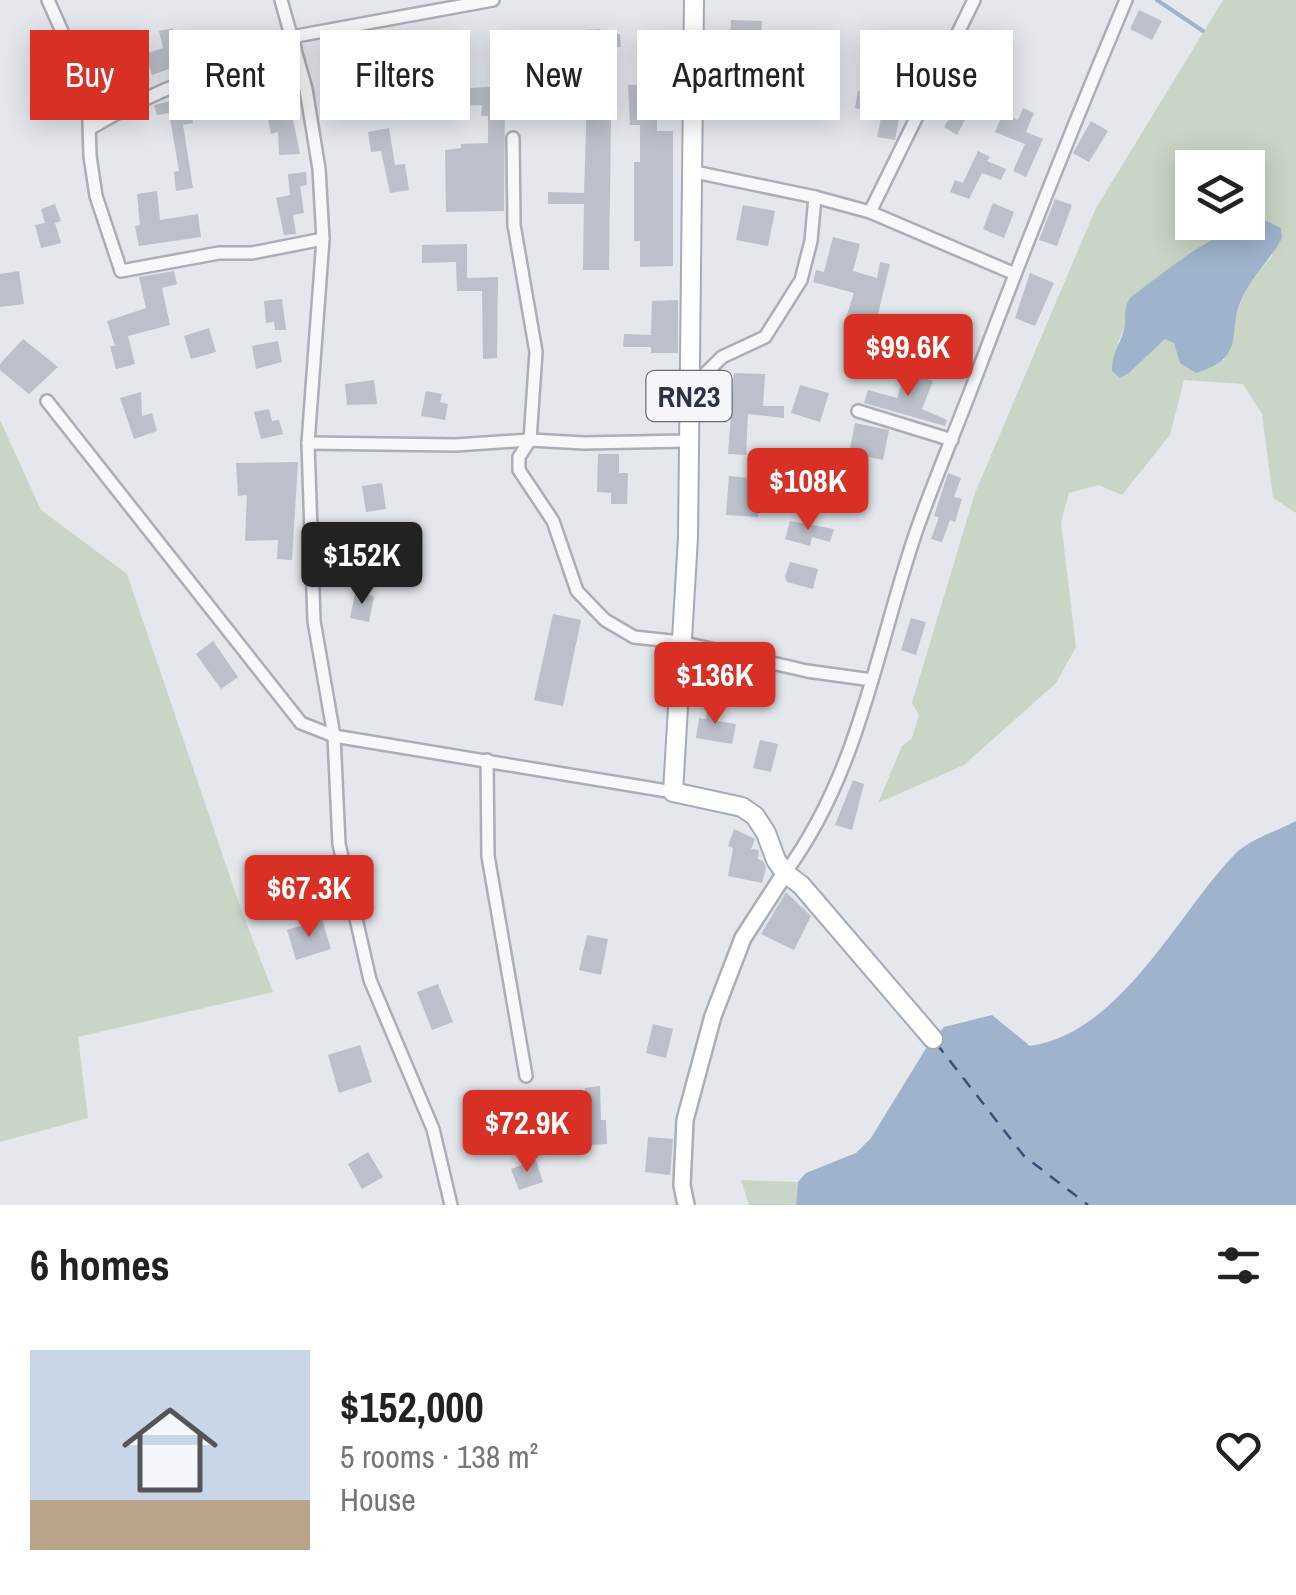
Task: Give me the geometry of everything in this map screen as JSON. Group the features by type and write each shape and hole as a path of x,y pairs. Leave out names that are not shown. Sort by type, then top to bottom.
{"main road":[{"name":"RN23","path":"673,792 688,536 694,0"},
{"path":"673,792 742,807 755,816 785,873 801,885 933,1039"},
{"path":"686,1205 682,1186 685,1120 714,1016 744,938 785,873"}],"street":[{"path":"48,0 88,90 96,196 120,271 323,239"},
{"path":"281,0 289,30"},
{"path":"300,41 493,0"},
{"path":"870,212 974,0"},
{"path":"785,873 808,842 826,806 862,716 917,528 1014,274 1126,0"},
{"path":"300,68 319,169 323,239 308,443 314,621 334,736 339,844 370,980 433,1129 451,1205"},
{"path":"91,128 141,98 169,87"},
{"path":"513,138 514,225 536,352 530,440 519,457 518,470 554,521 577,591 605,620 634,637 680,642 807,671 872,680"},
{"path":"690,172 870,212 1014,274"},
{"path":"690,389 722,356 765,337 801,280 816,197"},
{"path":"47,401 301,723 334,736 673,792"},
{"path":"858,411 952,440"},
{"path":"308,443 440,446 530,440 584,444 687,441"},
{"path":"487,760 488,856 526,1076"}],"green space":[{"path":"1223,0 1296,0 1296,513 1273,498 1262,414 1243,384 1184,380 1170,435 1122,495 1098,485 1069,493 1061,522 1076,647 1056,683 964,765 878,803 902,746 912,738 919,715 912,703 975,493 1096,208","holes":["1175,150 1265,150 1265,240 1260,240 1273,256 1242,297 1224,360 1165,339 1129,373 1118,343 1127,322 1164,276 1215,240 1175,240"]},
{"path":"0,420 41,510 127,574 273,992 78,1037 88,1118 0,1142"},
{"path":"741,1180 798,1182 796,1205 749,1205"}],"water":[{"path":"1265,220 1281,228 1282,238 1242,298 1232,343 1223,360 1196,373 1180,363 1174,343 1165,339 1120,378 1112,371 1112,365 1131,297 1211,240 1265,240"},
{"path":"1296,821 1296,1205 796,1205 798,1182 806,1173 856,1153 871,1138 928,1045 944,1027 992,1015 1030,1046 1063,1036 1092,1019 1120,995 1235,854"}],"building":[{"path":"1139,10 1162,21 1152,40 1130,29"},
{"path":"731,20 762,21 762,30 730,30"},
{"path":"173,28 169,30 169,69 152,75 149,53 163,48 159,31"},
{"path":"628,85 637,85 637,120 657,120 657,131 673,131 673,266 640,267 640,241 634,241 634,162 640,162 640,125 630,125"},
{"path":"490,87 490,120 505,120 504,211 446,212 445,150 461,148 461,144 488,143 488,116 481,116 482,105 470,106 470,88"},
{"path":"169,101 169,113 157,115 154,105"},
{"path":"1023,108 1034,113 1026,132 1043,139 1026,177 1013,171 1025,144 995,132 1000,120 1018,120"},
{"path":"170,120 192,120 183,125 193,188 176,191 174,172 179,171"},
{"path":"268,120 293,120 300,154 279,155 278,132 271,134"},
{"path":"586,120 611,120 609,270 583,270 584,204 548,204 548,192 584,193"},
{"path":"881,120 899,120 895,140 877,137"},
{"path":"948,120 965,120 957,135 944,127"},
{"path":"1091,121 1108,131 1089,162 1073,153"},
{"path":"389,128 395,165 405,164 409,190 390,193 381,151 371,152 368,132"},
{"path":"978,151 990,157 987,161 1006,169 1001,180 982,173 969,199 950,192 955,180 963,183"},
{"path":"306,172 307,185 300,186 304,213 293,215 296,234 284,235 276,198 290,195 288,174"},
{"path":"157,191 160,220 198,214 201,237 139,246 135,226 140,225 137,194"},
{"path":"1055,199 1072,205 1057,246 1039,240"},
{"path":"993,203 1014,212 1004,238 983,229"},
{"path":"55,204 61,221 55,223 61,243 41,248 35,225 45,223 41,209"},
{"path":"743,205 775,211 768,246 736,240"},
{"path":"833,237 860,244 853,271 877,278 880,262 890,264 877,318 867,317 863,327 845,321 854,293 813,282 816,270 824,272"},
{"path":"467,244 467,278 498,277 497,358 483,359 482,291 457,291 456,262 422,263 422,245"},
{"path":"19,271 24,304 0,307 0,274"},
{"path":"174,271 177,284 162,288 170,325 128,336 135,364 116,369 110,346 115,346 107,321 146,308 139,277"},
{"path":"1030,273 1054,283 1035,326 1015,318"},
{"path":"282,299 286,330 275,330 274,322 266,323 264,301"},
{"path":"678,300 678,353 651,353 651,347 623,347 624,334 651,335 652,301"},
{"path":"209,328 216,352 191,359 184,336"},
{"path":"23,339 58,367 29,394 0,370 0,364"},
{"path":"278,341 282,362 256,369 252,346"},
{"path":"906,372 933,381 922,409 947,420 945,426 864,403 868,390 897,398"},
{"path":"734,373 765,374 763,406 784,406 784,418 748,414 746,455 728,454"},
{"path":"374,380 377,404 347,405 345,384"},
{"path":"800,385 829,393 820,422 791,413"},
{"path":"426,391 442,394 440,402 448,404 445,420 421,416"},
{"path":"141,392 142,416 152,413 157,431 134,439 120,398"},
{"path":"269,409 272,421 279,420 283,434 261,439 254,412"},
{"path":"855,423 889,430 883,460 849,453"},
{"path":"598,454 619,454 619,473 628,473 627,504 611,504 611,493 597,492"},
{"path":"298,462 292,560 277,559 278,540 245,541 247,495 238,496 236,463"},
{"path":"948,473 961,478 954,497 962,499 955,522 950,520 942,542 931,539"},
{"path":"729,476 761,479 758,517 726,515"},
{"path":"382,483 386,509 366,512 362,486"},
{"path":"790,521 834,529 830,542 812,537 810,546 785,539"},
{"path":"790,562 818,569 813,589 787,582"},
{"path":"355,593 374,596 369,622 350,618"},
{"path":"553,614 581,620 563,706 534,700"},
{"path":"911,618 926,622 916,655 901,650"},
{"path":"213,641 238,677 221,689 196,654"},
{"path":"702,658 740,665 737,684 698,678"},
{"path":"709,702 720,704 718,721 736,724 732,744 696,738 699,718 706,719"},
{"path":"760,740 778,744 771,772 753,768"},
{"path":"853,780 864,784 852,830 835,825"},
{"path":"734,829 755,839 751,849 759,850 758,859 766,868 762,883 728,876 733,848 728,846"},
{"path":"786,892 811,916 794,950 761,934"},
{"path":"322,919 331,949 296,960 287,930"},
{"path":"587,935 608,939 601,975 579,970"},
{"path":"438,984 453,1022 432,1030 417,992"},
{"path":"653,1024 673,1029 666,1058 646,1053"},
{"path":"360,1045 372,1082 339,1093 328,1055"},
{"path":"600,1086 601,1120 606,1120 607,1144 591,1145 591,1113 587,1114 585,1088"},
{"path":"648,1137 673,1139 670,1175 645,1172"},
{"path":"368,1152 383,1177 362,1189 348,1164"},
{"path":"536,1160 543,1182 519,1190 511,1169"}],"waterway":[{"path":"1157,0 1203,31"}],"ferry route":[{"path":"936,1043 1024,1156 1088,1205"}]}
